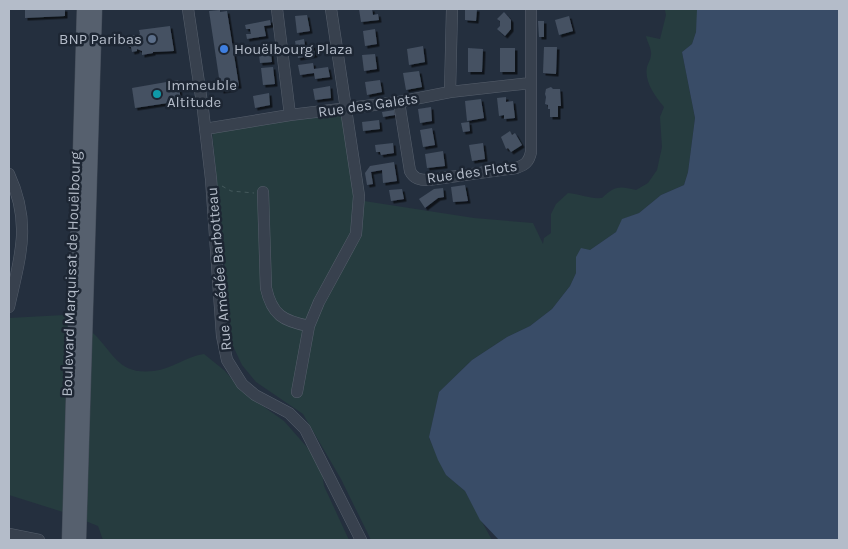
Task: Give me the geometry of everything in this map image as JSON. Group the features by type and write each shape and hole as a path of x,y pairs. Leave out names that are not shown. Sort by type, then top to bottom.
{"main road":[{"name":"Boulevard Marquisat de Houëlbourg","path":"70,540 84,9"},
{"name":"Boulevard Marquisat de Houëlbourg","path":"79,540 95,9"}],"street":[{"name":"Rue Amédée Barbotteau","path":"188,9 211,179 222,336 227,360 238,378 248,389 289,413 305,430 361,540"},
{"path":"277,9 290,115"},
{"path":"298,392 309,326 319,302 356,234 359,196 344,109 331,9"},
{"path":"450,92 452,9"},
{"path":"531,83 532,9"},
{"name":"Rue des Galets","path":"205,129 290,115 399,102 450,92 531,83"},
{"name":"Rue des Flots","path":"399,102 409,166 414,177 428,180 516,168 526,163 531,152 531,83"},
{"path":"9,174 20,209 23,239 9,307"},
{"path":"263,192 268,300 273,309 282,318 309,326"},
{"path":"9,534 38,540"}],"path":[{"path":"211,179 231,190 263,192"}],"green space":[{"path":"660,9 697,9 698,11 696,32 692,44 682,52 695,118 688,172 684,185 661,195 639,213 623,219 616,232 576,257 576,273 570,286 552,309 530,326 507,337 472,360 439,392 429,438 446,475 465,491 492,540 371,540 341,479 303,414 256,382 242,365 232,344 212,130 341,115 364,201 474,218 533,223 543,244 544,238 551,233 551,214 556,204 568,193 602,198 610,191 618,188 636,190 648,183 657,170 662,147 660,117 664,107 654,93 647,78 646,73 651,53 646,36 660,39 666,15 665,10"},
{"path":"64,315 87,328 118,361 132,370 161,370 204,354 225,371 243,392 284,421 313,454 322,473 324,486 349,540 103,540 98,526 63,512 9,495 9,318"}],"water":[{"path":"697,9 839,9 839,540 499,540 480,520 465,491 446,475 438,460 429,437 439,392 472,360 507,337 530,326 552,309 570,286 576,273 576,257 581,248 590,250 616,232 622,219 639,213 661,195 684,185 688,172 695,118 682,52 692,44 696,32"}],"building":[{"path":"25,9 65,9 65,16 25,18"},
{"path":"359,9 372,9 373,15 378,14 379,20 361,22"},
{"path":"465,9 477,9 476,21 465,20"},
{"name":"Houëlbourg Plaza","path":"220,10 220,12 227,11 239,86 221,91 209,11"},
{"path":"504,12 511,20 511,29 505,36 497,29 500,26 500,21 497,19"},
{"path":"307,15 310,31 297,33 295,16"},
{"path":"569,16 573,31 559,35 555,20"},
{"path":"270,20 271,25 264,26 266,36 247,39 246,34 251,34 250,29 246,29 245,25"},
{"path":"538,21 544,21 544,37 539,37"},
{"name":"BNP Paribas","path":"170,26 174,51 153,52 142,55 142,51 137,49 137,51 132,52 131,47 126,45 130,41 129,36 135,35 135,37 140,34 139,30"},
{"path":"375,29 377,44 365,46 363,31"},
{"path":"304,39 305,46 313,45 315,55 298,58 295,41"},
{"path":"270,45 272,62 260,63 258,47"},
{"path":"423,46 425,62 409,65 407,49"},
{"path":"544,47 557,47 556,74 543,73"},
{"path":"468,48 483,49 482,72 468,72"},
{"path":"500,48 515,48 515,72 500,72"},
{"path":"375,54 377,69 364,71 362,55"},
{"path":"313,63 314,69 328,67 330,77 315,79 314,73 300,75 298,65"},
{"path":"273,67 275,84 263,85 261,68"},
{"path":"419,71 422,87 406,90 403,73"},
{"name":"Immeuble Altitude","path":"178,80 181,101 135,108 132,88"},
{"path":"380,80 382,92 367,95 365,82"},
{"path":"330,86 331,98 315,100 313,89"},
{"path":"551,87 553,89 560,89 561,106 558,106 558,117 550,117 550,109 545,104 546,89"},
{"path":"269,93 270,105 255,108 253,96"},
{"path":"506,97 506,102 513,101 515,118 504,119 504,115 499,116 497,98"},
{"path":"481,99 484,118 467,121 465,101"},
{"path":"431,107 432,121 420,123 418,109"},
{"path":"394,110 395,115 383,117 382,112"},
{"path":"379,120 380,129 363,131 362,122"},
{"path":"469,122 470,131 463,132 461,123"},
{"path":"432,128 435,145 423,147 420,130"},
{"path":"510,131 512,135 515,133 522,145 511,152 508,148 506,149 501,137"},
{"path":"393,143 394,153 381,155 380,152 376,152 375,145"},
{"path":"483,143 485,159 472,161 469,145"},
{"path":"443,151 445,166 427,168 425,154"},
{"path":"394,162 397,181 383,183 382,170 371,172 373,184 367,185 365,173 370,166"},
{"path":"465,185 468,201 453,202 451,187"},
{"path":"443,188 444,197 438,198 425,208 419,199 434,189"},
{"path":"402,189 404,199 391,201 389,190"}],"place":[{"name":"BNP Paribas","path":"152,39"},
{"name":"Houëlbourg Plaza","path":"224,49"},
{"name":"Immeuble Altitude","path":"157,94"}]}
